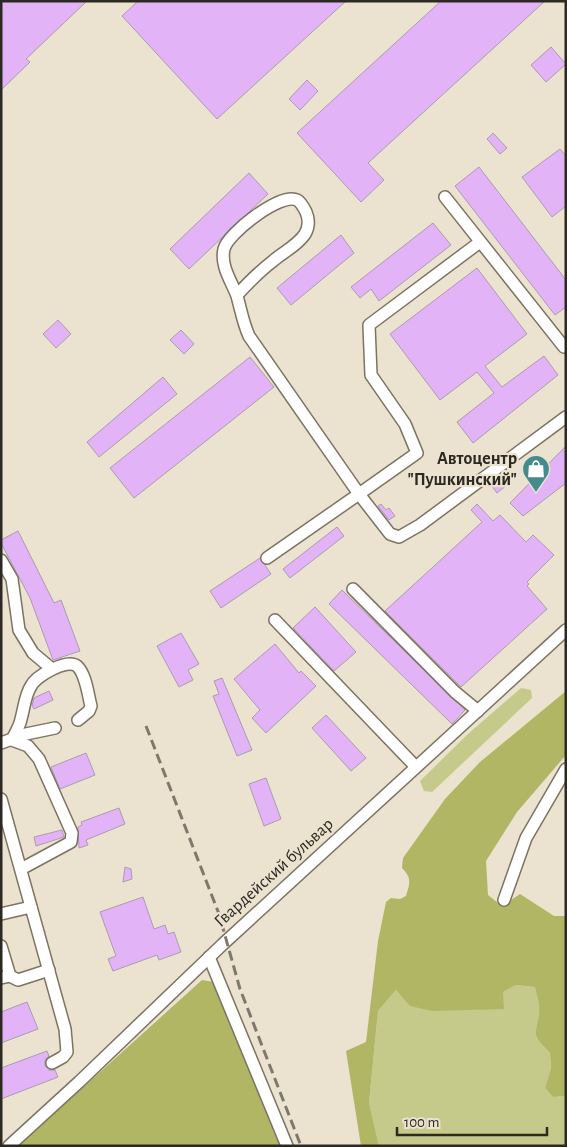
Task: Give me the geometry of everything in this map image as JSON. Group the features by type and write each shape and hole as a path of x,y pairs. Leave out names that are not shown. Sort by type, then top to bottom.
{"street":[{"path":"445,197 564,347"},
{"path":"237,295 253,278 292,248 305,233 309,222 304,208 297,200 288,199 280,202 248,221 233,235 224,249 227,276 237,295 242,322 249,336 359,494 390,534 399,537 420,525 566,417"},
{"path":"267,558 417,453 404,424 371,376 368,325 480,242"},
{"path":"1,560 12,578 19,630 34,653 52,669"},
{"path":"353,589 455,692 478,710"},
{"path":"275,620 416,767"},
{"name":"Гвардейский бульвар","path":"9,1146 210,957 566,630"},
{"path":"6,742 21,722 30,686 38,676 52,669 72,664 77,666 82,673 91,706 89,711 78,720"},
{"path":"6,742 55,728"},
{"path":"6,742 28,746 39,759 72,834 71,842 21,869"},
{"path":"504,900 526,838 566,769"},
{"path":"1,799 68,1044 67,1052 63,1057 52,1063"},
{"path":"1,914 31,907"},
{"path":"1,946 5,977 18,980 49,970"},
{"path":"210,957 287,1146"}],"green space":[{"path":"521,688 531,690 532,698 432,792 424,791 420,781 469,733"},
{"path":"566,691 566,755 517,812 486,861 488,895 502,906 520,894 554,916 566,916 566,1096 553,1097 545,1088 551,1068 550,1053 539,1041 536,1034 539,1008 535,987 516,985 503,992 504,1009 432,1011 410,1006 396,990 378,1011 369,1103 379,1146 361,1146 346,1051 366,1042 378,941 386,902 391,898 400,899 406,896 408,888 409,878 402,868 403,858 445,799 480,762"},
{"path":"202,980 214,982 281,1146 18,1146"},
{"path":"516,985 535,987 539,1008 536,1034 537,1038 550,1053 551,1068 545,1088 553,1097 566,1096 566,1146 379,1146 369,1103 378,1011 396,990 503,1009 503,992"}],"building":[{"path":"1,1 87,1 26,59 30,62 1,90"},
{"path":"138,1 346,1 217,119 122,16"},
{"path":"441,1 545,1 368,163 384,180 361,202 297,133"},
{"path":"551,47 566,64 546,82 531,65"},
{"path":"307,80 318,91 300,110 289,99"},
{"path":"493,133 507,148 500,154 487,139"},
{"path":"560,149 566,156 566,206 552,217 522,177"},
{"path":"479,167 566,280 566,307 555,315 455,186"},
{"path":"249,173 268,194 189,269 170,249"},
{"path":"433,223 451,245 379,301 371,289 360,298 351,287"},
{"path":"341,235 354,253 291,305 277,288"},
{"path":"477,268 527,334 485,366 502,387 544,356 558,375 473,443 457,422 494,393 477,372 440,400 390,334"},
{"path":"58,320 71,334 56,348 43,334"},
{"path":"181,330 194,344 184,354 170,340"},
{"path":"250,357 274,387 134,498 110,468"},
{"path":"163,377 177,394 99,457 87,442"},
{"name":"Автоцентр \"Пушкинский\"","path":"566,446 566,483 523,516 510,503"},
{"path":"506,474 512,481 497,493 491,485"},
{"path":"381,504 386,510 389,508 395,516 389,520 378,506"},
{"path":"477,504 493,521 500,515 526,542 533,535 554,555 527,582 529,584 527,586 547,609 461,687 385,611 482,522 471,510"},
{"path":"337,527 344,536 290,578 283,569"},
{"path":"18,531 54,603 61,600 80,651 53,660 30,598 1,543 1,540"},
{"path":"260,558 271,574 221,608 210,591"},
{"path":"342,590 465,710 452,724 329,604"},
{"path":"315,607 356,652 334,671 293,628"},
{"path":"181,633 199,664 188,670 193,680 179,687 157,646"},
{"path":"275,644 299,673 301,671 316,686 266,733 252,718 260,710 234,679"},
{"path":"222,678 252,750 237,756 213,696 219,694 214,681"},
{"path":"49,691 53,700 34,709 32,705 34,698"},
{"path":"326,715 366,758 351,771 312,728"},
{"path":"86,753 95,775 60,789 51,767"},
{"path":"266,778 281,819 264,826 249,784"},
{"path":"119,808 125,824 86,840 88,845 79,848 78,827 82,825 81,822"},
{"path":"62,830 64,837 36,846 34,837"},
{"path":"125,867 131,869 132,879 123,882"},
{"path":"143,897 154,929 165,925 168,934 174,932 181,952 159,960 157,955 113,971 108,959 116,956 100,912"},
{"path":"27,1002 38,1029 1,1043 1,1012"},
{"path":"47,1051 49,1056 45,1060 45,1066 49,1070 55,1070 58,1077 1,1099 1,1068"}],"railway":[{"path":"146,726 219,914 240,989 301,1146"}],"place":[{"name":"Автоцентр \"Пушкинский\"","path":"536,493"}]}
